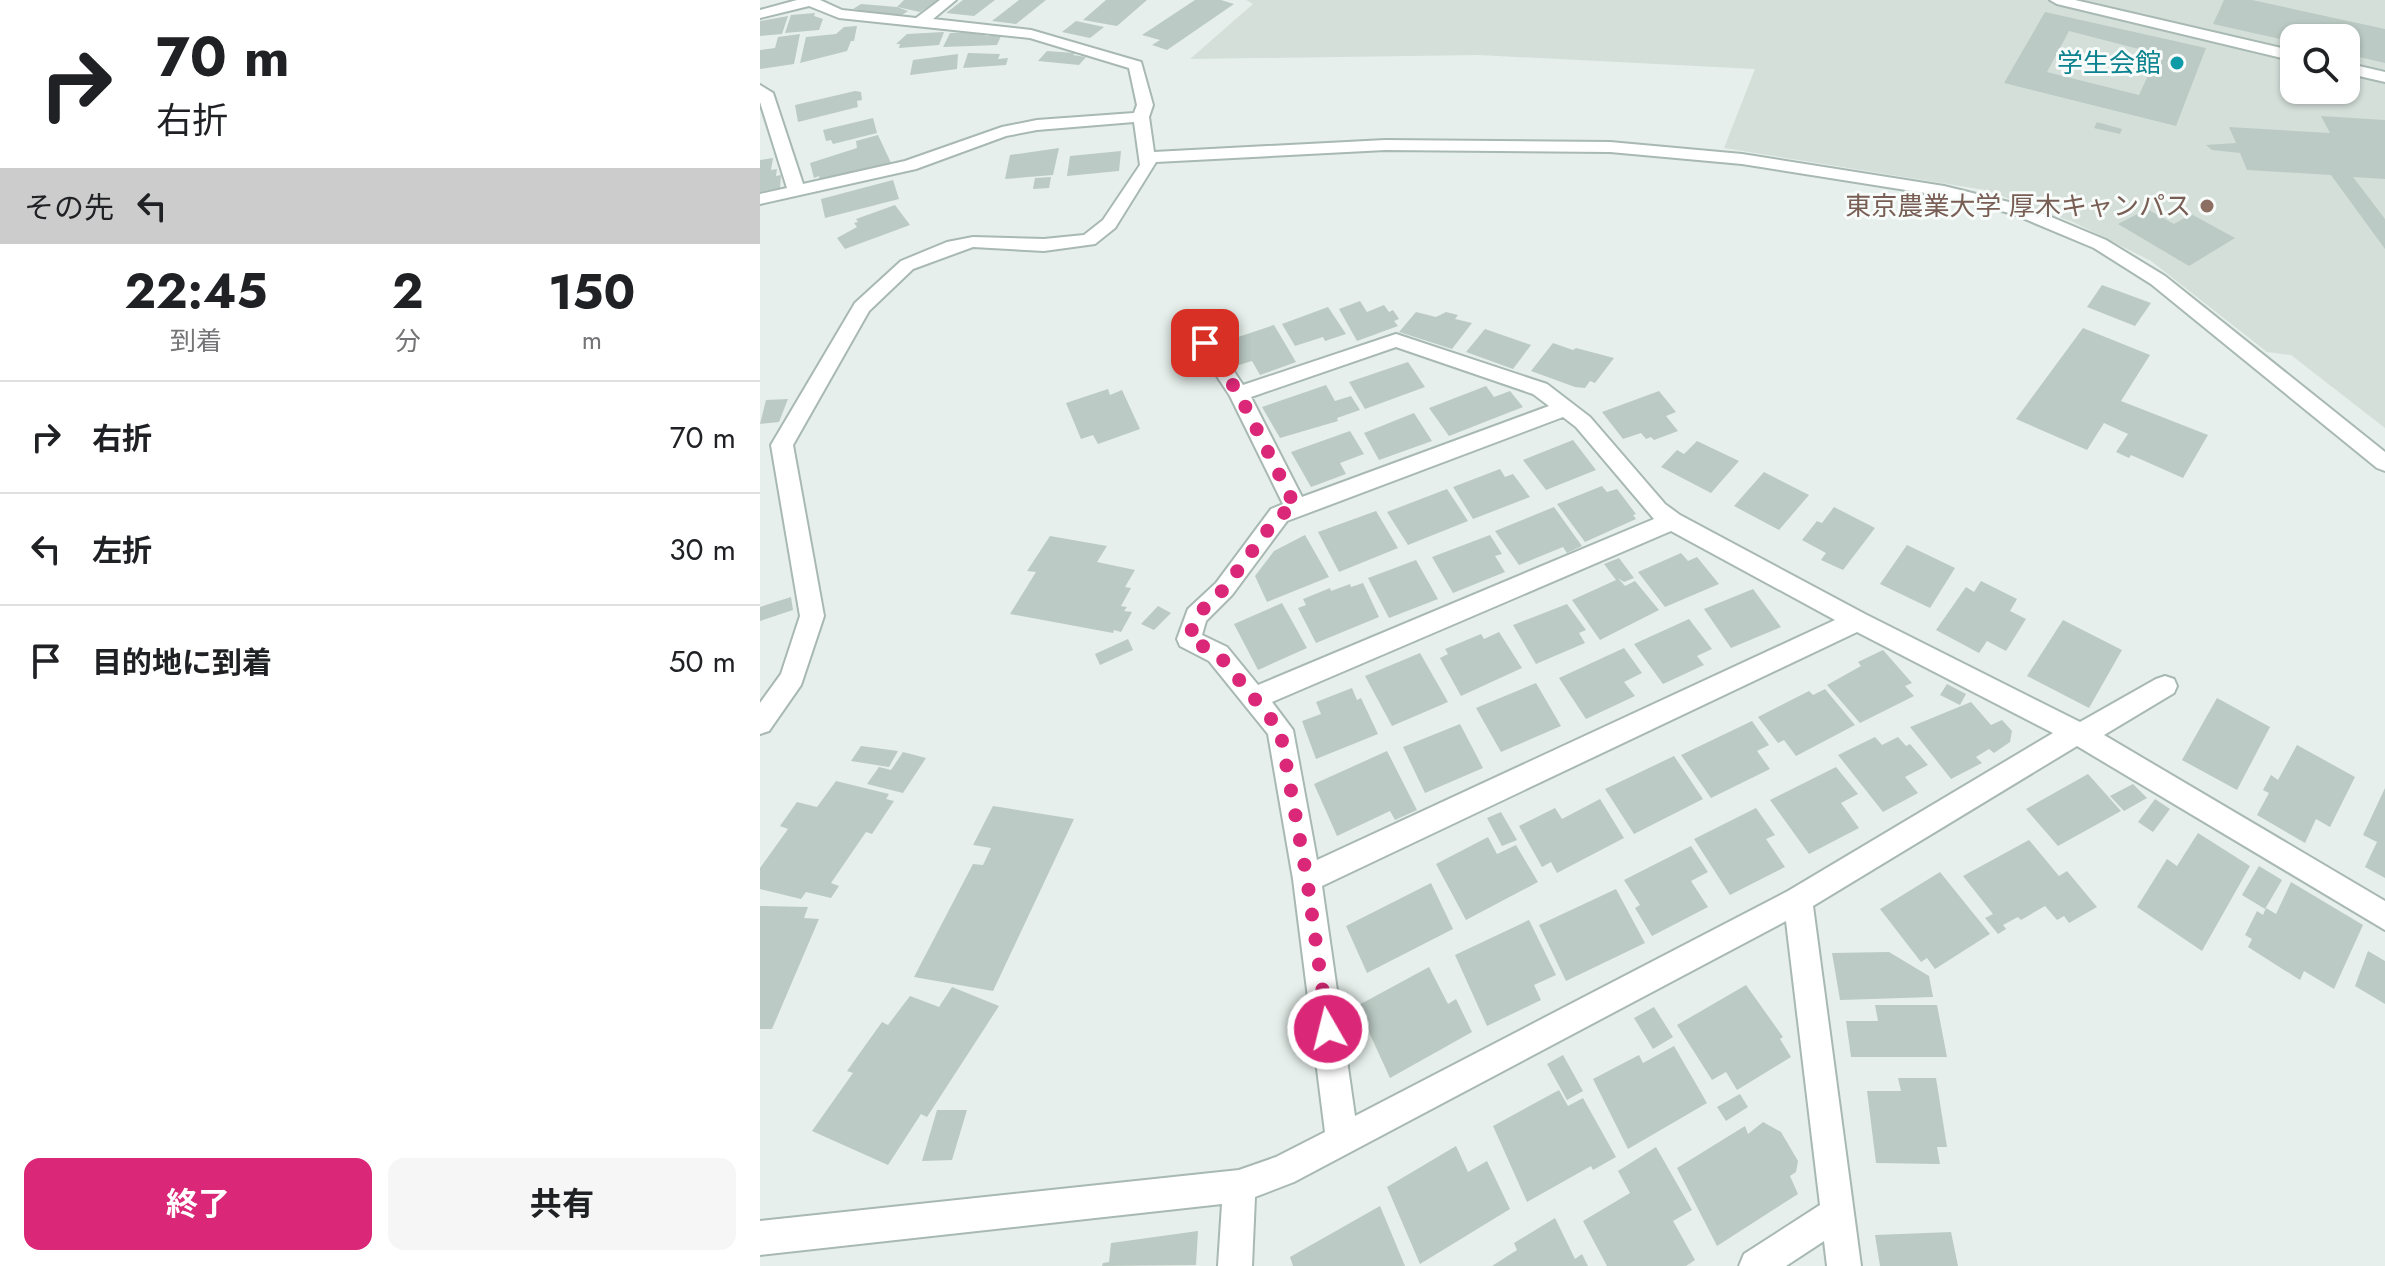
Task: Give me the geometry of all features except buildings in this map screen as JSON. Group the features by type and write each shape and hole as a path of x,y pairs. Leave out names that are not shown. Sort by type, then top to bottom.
{"street":[{"path":"921,21 949,0"},
{"path":"2057,0 2280,53"},
{"path":"760,14 809,1 839,14 1043,36 1136,65 1145,105 1141,117 1149,157 1148,165 1109,224 1089,240 1044,245 973,242 953,246 907,265 862,307 782,445 812,616 792,678 760,723"},
{"path":"2360,71 2385,77"},
{"path":"760,90 765,93 797,191"},
{"path":"760,199 910,165 1002,132 1037,125 1141,117"},
{"path":"1149,157 1385,145 1610,147 1742,159 1944,191 2019,210 2100,244 2124,258 2158,280 2385,463"},
{"path":"1239,394 1396,340 1540,389 1583,422 1657,510 1672,521 1857,621 2096,743 2385,916"},
{"path":"1205,343 1239,394 1296,508"},
{"path":"1342,1139 1307,879 1280,730 1218,654 1189,639 1196,616 1224,589 1279,515 1563,409"},
{"path":"1252,699 1672,521"},
{"path":"1307,879 1857,621"},
{"path":"760,1238 1239,1186 1283,1171 1798,900 2074,734 2085,733 2165,686"},
{"path":"1798,900 1844,1266"},
{"path":"1235,1266 1239,1186"},
{"path":"1756,1266 1838,1212"}],"shaded area":[{"name":"東京農業大学 厚木キャンパス","path":"1246,0 2385,0 2385,428 2291,355 2267,352 2151,261 2073,222 1985,190 1724,148 1755,69 1478,55 1190,59 1253,4"}],"place":[{"name":"学生会館","path":"2177,63"},
{"name":"東京農業大学 厚木キャンパス","path":"2207,206"}],"route":[{"path":"1205,343 1239,394 1296,508 1279,515 1224,589 1196,616 1189,639 1218,654 1280,730 1307,879 1328,1029"}]}
